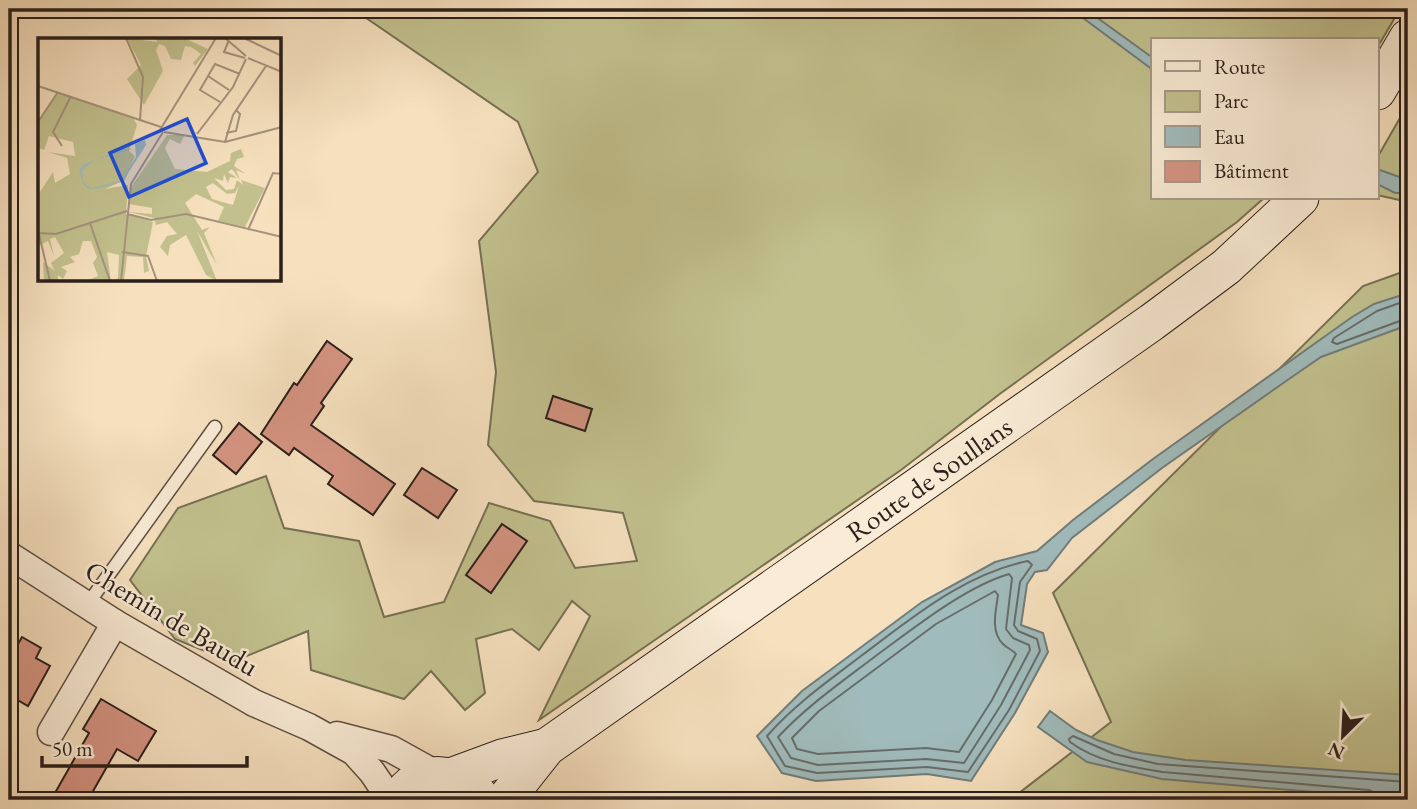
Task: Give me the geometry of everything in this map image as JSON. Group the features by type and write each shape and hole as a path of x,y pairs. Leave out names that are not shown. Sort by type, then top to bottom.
{"main road":[{"path":"1378,89 1408,38"},
{"name":"Route de Soullans","path":"505,800 547,747 1163,314 1226,267 1298,200"},
{"name":"Route de Soullans","path":"399,800 411,785 424,778 446,775 547,747"},
{"path":"446,775 466,782 482,800"}],"street":[{"name":"Chemin de Baudu","path":"9,555 115,623 254,703 309,727 354,752 391,800"},
{"path":"51,732 115,623"},
{"name":"Chemin de Baudu","path":"309,727 391,749 446,775"}],"lane":[{"path":"87,605 215,427"}],"green space":[{"path":"353,9 1400,9 1378,46 1378,38 1151,38 1151,200 1262,200 1237,222 1001,393 901,470 539,720 590,616 572,601 539,650 512,629 476,639 485,693 465,710 431,671 404,699 311,670 308,631 232,662 175,639 130,580 178,508 266,476 284,528 359,541 384,617 444,602 489,503 550,521 575,568 637,561 623,513 534,501 488,445 496,372 479,241 538,172 518,122"},
{"path":"1408,104 1408,202 1378,195 1378,156"},
{"path":"1408,270 1408,800 1010,800 1111,722 1053,593 1363,286"}],"water":[{"path":"1071,9 1085,9 1151,57 1151,69"},
{"path":"1378,169 1408,180 1408,193 1395,193 1378,184"},
{"path":"1408,293 1408,325 1321,357 1162,468 1072,538 1047,570 1035,572 1027,584 1021,625 1043,633 1048,652 1015,713 971,781 927,774 816,781 782,773 757,736 802,691 922,602 995,562 1037,551 1153,459 1352,317 1374,304"},
{"path":"1050,711 1076,730 1133,752 1186,760 1408,775 1408,800 1162,779 1087,762 1038,727"}],"building":[{"path":"327,341 352,359 321,403 324,406 311,425 395,484 373,515 328,484 333,476 294,448 289,455 261,434 294,383 297,385"},
{"path":"553,396 592,409 585,431 546,418"},
{"path":"239,423 262,442 236,474 213,455"},
{"path":"422,468 457,490 438,518 404,495"},
{"path":"502,524 527,541 491,593 466,575"},
{"path":"22,637 41,648 36,658 50,666 28,706 9,695 9,660"},
{"path":"101,699 156,731 138,761 117,749 88,800 51,800 89,733 83,729"}]}
